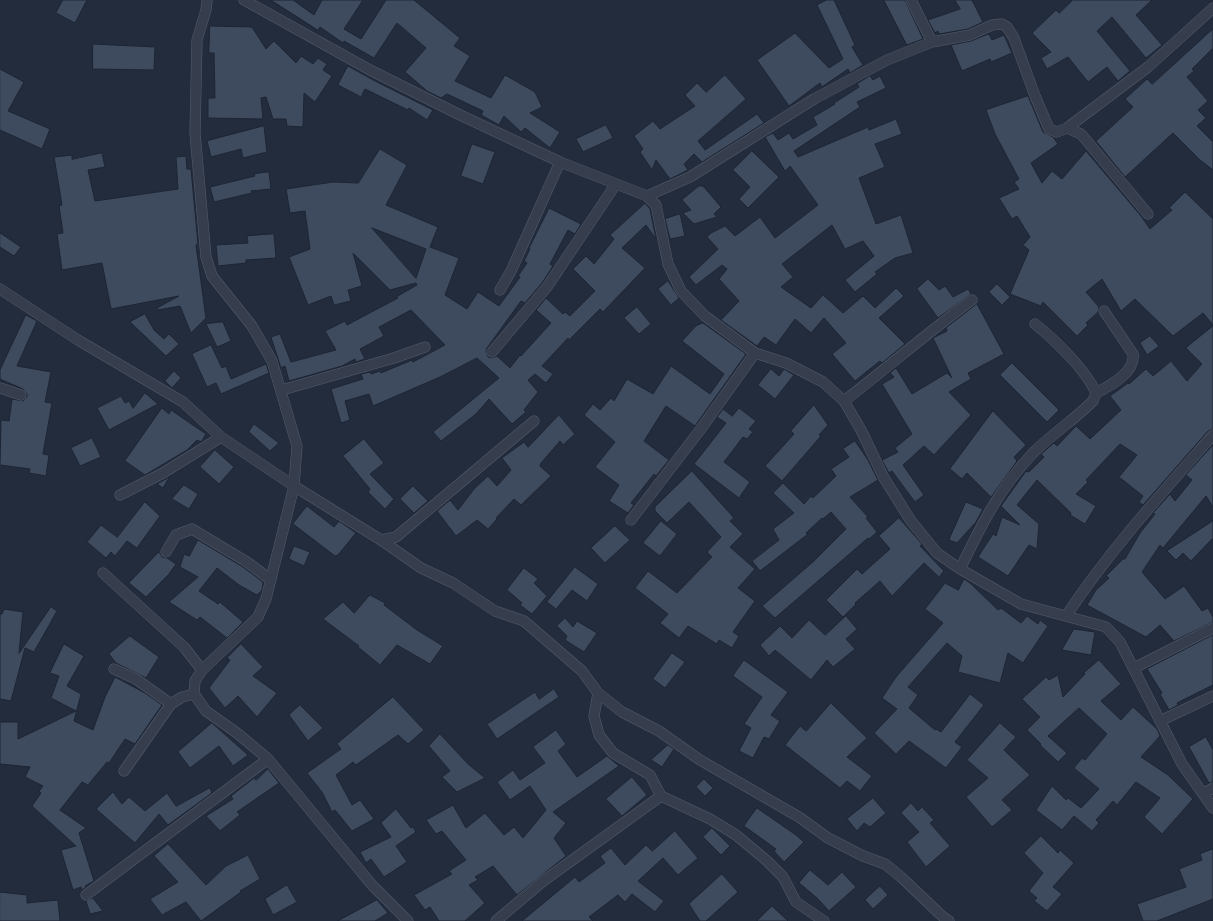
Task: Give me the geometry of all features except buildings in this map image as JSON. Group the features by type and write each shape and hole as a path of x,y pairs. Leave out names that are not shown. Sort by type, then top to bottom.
{"street":[{"path":"207,0 206,10 197,40 196,133 206,257 212,276 252,326 272,361 282,390 297,446 294,486 266,599 258,617 202,670 195,681 194,694 206,711 237,732 268,759 372,885 408,921"},
{"path":"244,0 377,73 560,162 647,196 656,205 668,264 681,291 705,316 755,353 786,363 823,382 844,401 862,430 884,478 911,521 937,553 960,569 1020,604 1106,627 1120,642 1182,764 1213,808"},
{"path":"911,0 932,42"},
{"path":"647,196 690,176 814,98 888,60 932,42 970,35 992,25 1002,24 1007,27 1014,38 1035,96 1049,129 1057,132 1068,128 1148,67 1213,8"},
{"path":"1068,128 1081,134 1148,214"},
{"path":"500,290 517,260 560,162"},
{"path":"492,352 547,287 616,184"},
{"path":"0,289 78,340 183,402 221,437 294,486 381,540 421,568 453,583 494,611 524,621 582,671 598,693 622,712 660,731 700,760 799,817 828,838 863,856 884,864 901,877 949,921"},
{"path":"844,401 932,329 972,300"},
{"path":"960,569 982,524 1002,489 1033,453 1093,401 1096,393 1111,386 1130,368 1134,361 1133,354 1104,311"},
{"path":"1035,324 1055,341 1092,384 1096,393"},
{"path":"282,390 394,358 425,347"},
{"path":"630,520 700,430 755,353"},
{"path":"0,388 21,395"},
{"path":"381,540 396,537 534,421"},
{"path":"1066,616 1088,584 1162,493 1213,435"},
{"path":"120,495 163,473 221,437"},
{"path":"166,552 176,535 192,530 247,562 271,580"},
{"path":"103,573 184,647 202,670"},
{"path":"1134,668 1213,628"},
{"path":"114,669 136,679 171,704"},
{"path":"598,693 594,716 599,735 612,753 650,775 661,796 710,819 736,835 766,860 783,877 796,902 824,921"},
{"path":"124,771 171,704 182,697 194,694"},
{"path":"1160,721 1213,696"},
{"path":"86,895 268,759"},
{"path":"1203,794 1213,788"},
{"path":"496,921 542,882 661,796"}]}
